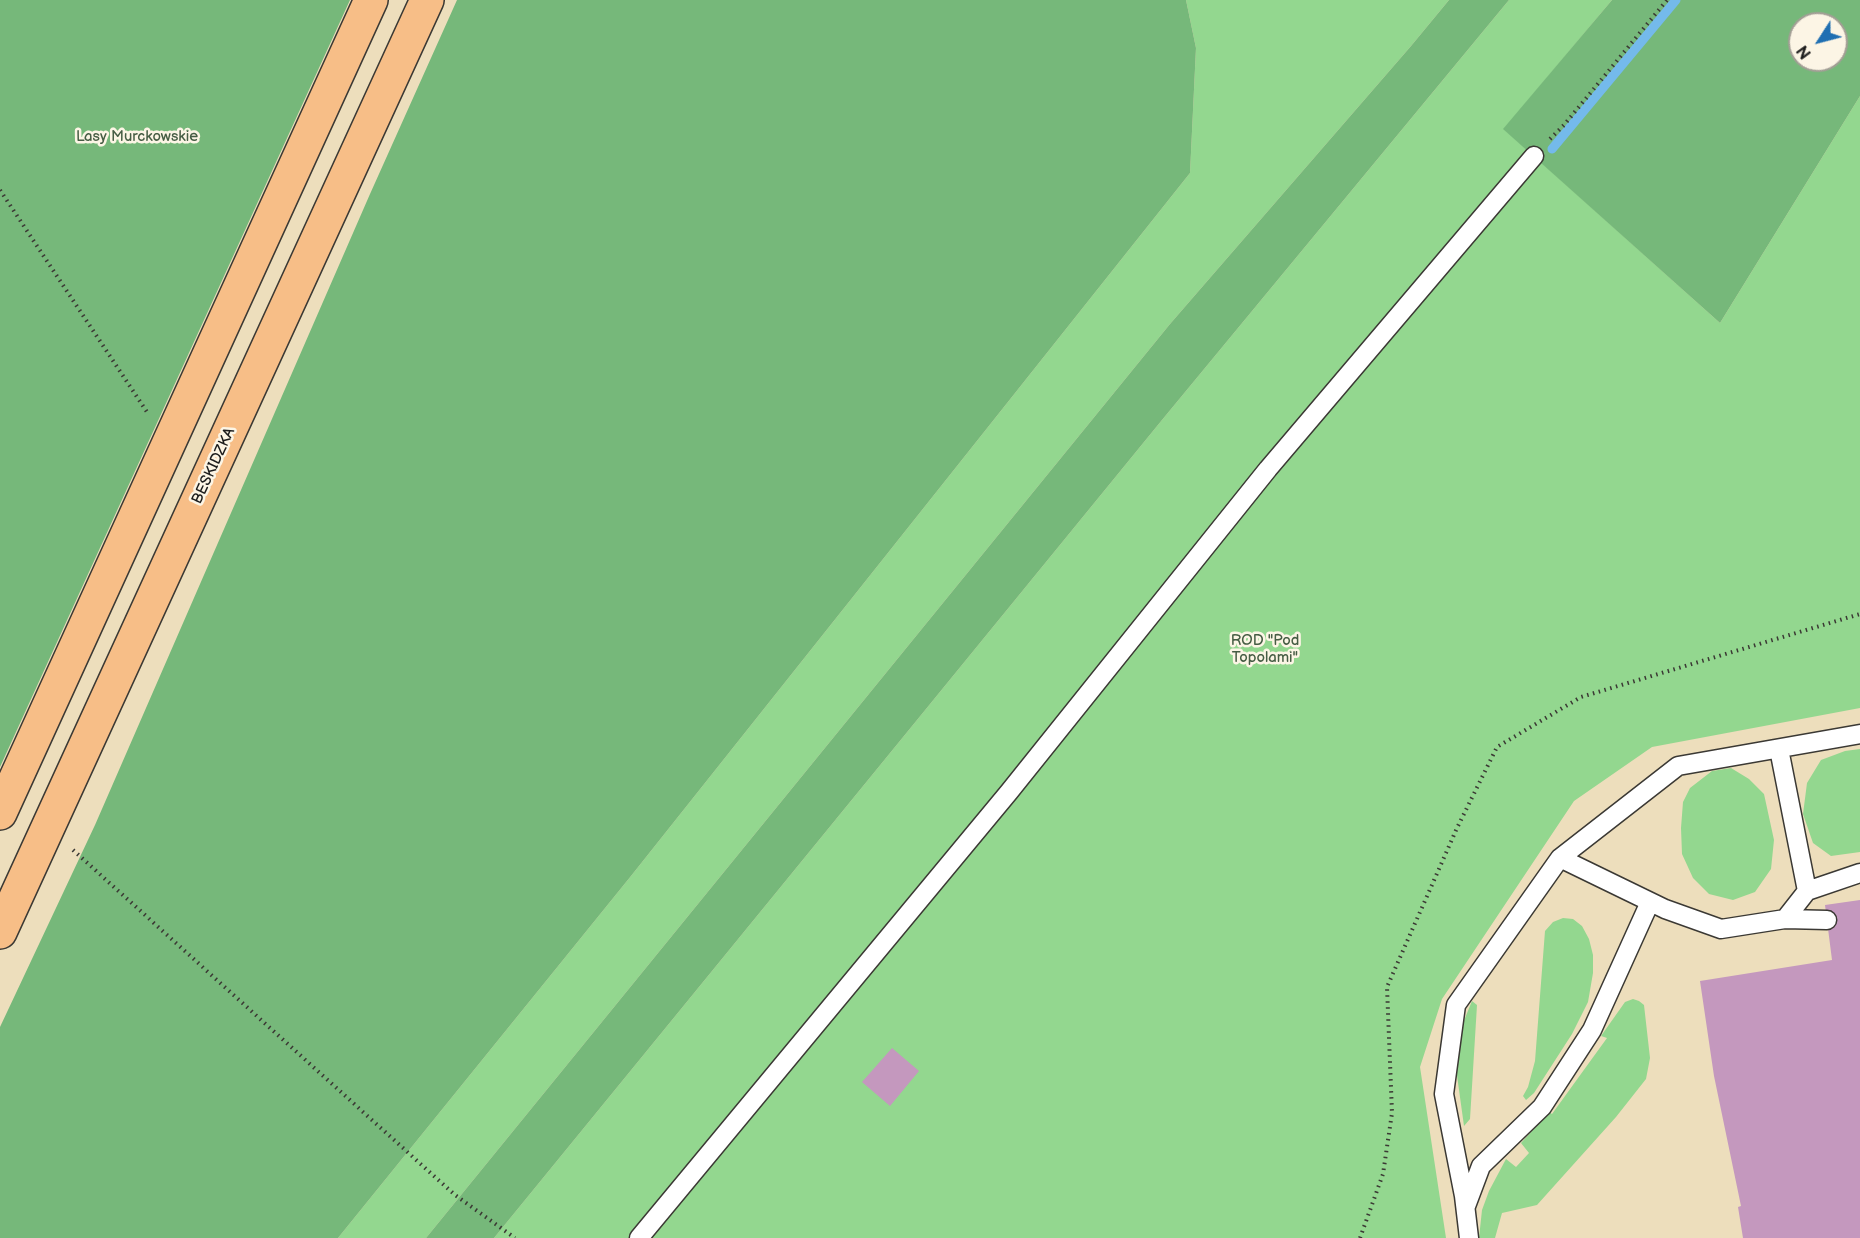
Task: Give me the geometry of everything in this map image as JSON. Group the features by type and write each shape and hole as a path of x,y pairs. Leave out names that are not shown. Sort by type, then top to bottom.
{"main road":[{"path":"0,813 371,0"},
{"name":"BESKIDZKA","path":"0,932 427,0"}],"lane":[{"path":"639,1238 1009,792 1268,469 1534,156"},
{"path":"1469,1238 1444,1094 1456,1005 1560,858 1678,766 1860,734"},
{"path":"1779,749 1807,891"},
{"path":"1560,858 1665,909 1721,929 1785,919 1827,920"},
{"path":"1785,919 1807,891 1860,873"},
{"path":"1465,1208 1481,1166 1542,1107 1592,1030 1650,902"}],"path":[{"path":"1534,156 1564,125 1667,0"},
{"path":"0,190 169,444"},
{"path":"1360,1238 1383,1174 1392,1113 1387,987 1457,828 1497,747 1581,697 1860,614"},
{"path":"48,828 455,1195 515,1238"}],"green space":[{"name":"Lasy Murckowskie","path":"0,0 350,0 0,767"},
{"path":"457,0 1186,0 1196,48 1190,173 631,876 338,1238 0,1238 0,1027 95,825"},
{"path":"1186,0 1449,0 1170,324 426,1238 338,1238 631,876 1190,173 1196,48"},
{"path":"1449,0 1509,0 1162,420 494,1238 426,1238 1170,324"},
{"name":"ROD \"Pod Topolami\"","path":"1509,0 1612,0 1504,129 1720,323 1860,96 1860,708 1652,747 1574,801 1442,999 1420,1067 1446,1238 494,1238 1162,420"},
{"path":"1612,0 1860,0 1860,96 1720,323 1503,129"},
{"path":"1860,749 1860,852 1831,856 1813,843 1803,814 1807,783 1821,760 1845,751"},
{"path":"1731,768 1749,779 1764,794 1774,840 1771,869 1755,892 1733,900 1709,894 1693,878 1682,854 1681,828 1683,802 1690,788 1712,771"},
{"path":"1563,918 1573,919 1582,926 1589,939 1593,955 1593,973 1588,1002 1572,1034 1534,1093 1526,1100 1523,1096 1528,1087 1535,1061 1545,931 1553,922"},
{"path":"1633,999 1644,1005 1650,1058 1646,1079 1616,1117 1537,1205 1502,1213 1495,1238 1479,1238 1482,1210 1506,1159 1516,1167 1529,1153 1521,1143 1549,1112 1552,1114 1607,1038 1601,1036 1625,1002"},
{"path":"1472,1001 1477,1005 1470,1119 1464,1126 1455,1061 1463,1023"}],"building":[{"path":"1860,900 1860,1238 1743,1238 1738,1207 1741,1206 1714,1076 1700,981 1832,960 1825,905"},
{"path":"892,1048 919,1071 890,1106 862,1082"}],"waterway":[{"path":"1552,149 1676,0"}]}
